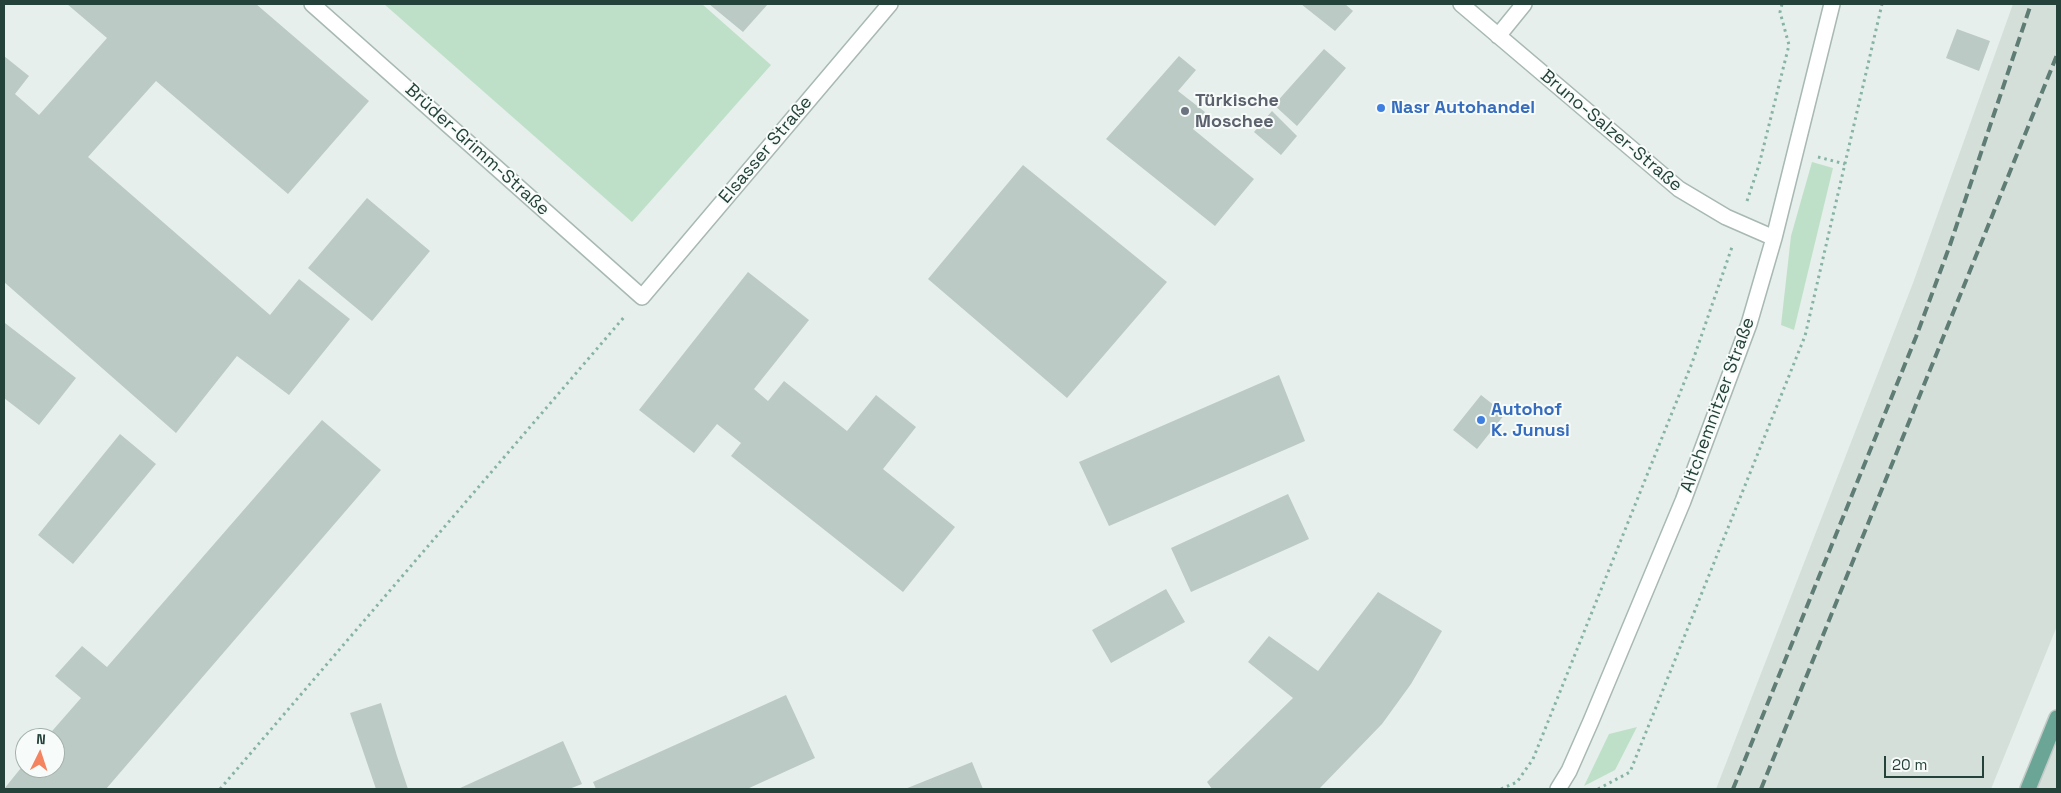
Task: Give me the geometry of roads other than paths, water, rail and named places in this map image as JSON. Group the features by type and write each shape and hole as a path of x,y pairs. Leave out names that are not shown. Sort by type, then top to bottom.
{"main road":[{"path":"2028,789 2057,718"}],"street":[{"name":"Brüder-Grimm-Straße","path":"312,4 642,297"},
{"name":"Elsasser Straße","path":"642,297 890,4"},
{"name":"Bruno-Salzer-Straße","path":"1461,4 1679,189 1740,223 1774,238"},
{"path":"1498,36 1524,4"},
{"name":"Altchemnitzer Straße","path":"1558,789 1569,771 1591,722 1683,501 1749,324 1774,238 1832,4"}],"railway":[{"path":"1733,789 1916,337 1950,245 2031,4"},
{"path":"1761,789 2057,55"}],"place":[{"name":"Nasr Autohandel","path":"1381,108"},
{"name":"Türkische Moschee","path":"1185,111"},
{"name":"Autohof K. Junusi","path":"1481,420"}]}
